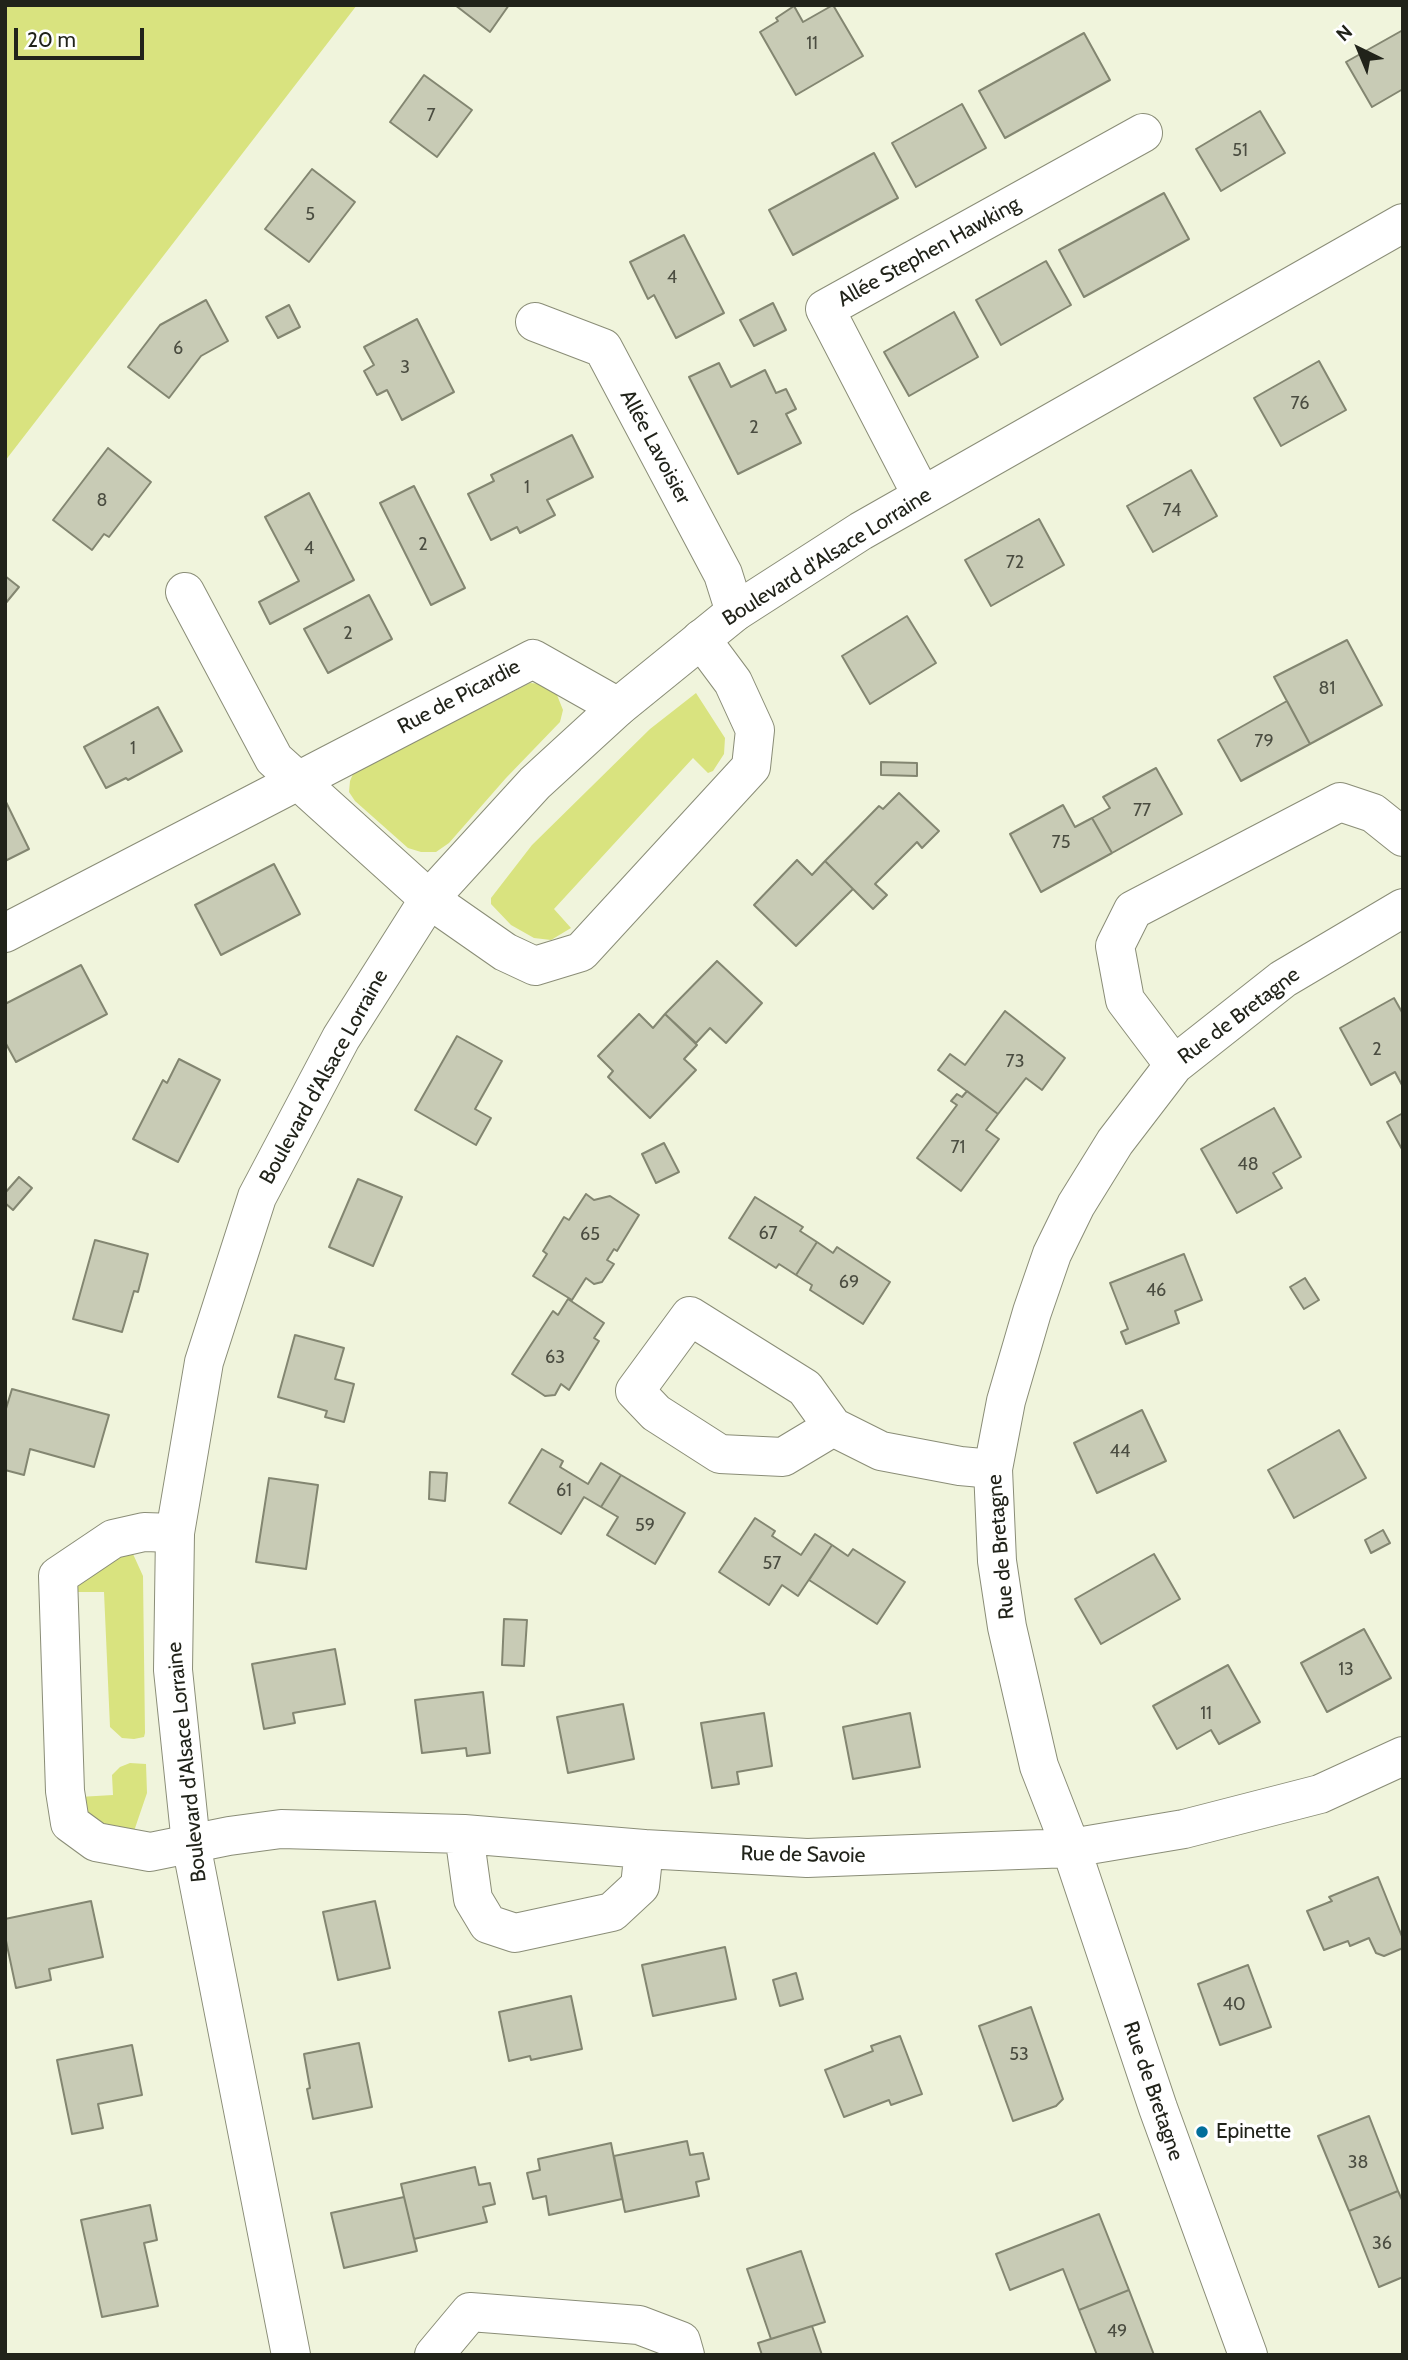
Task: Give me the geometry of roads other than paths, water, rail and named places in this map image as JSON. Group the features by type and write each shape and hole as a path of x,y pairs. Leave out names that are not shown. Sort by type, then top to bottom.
{"street":[{"name":"Allée Stephen Hawking","path":"922,496 825,309 1143,133"},
{"name":"Boulevard d'Alsace Lorraine","path":"293,2355 191,1844 173,1670 175,1533 204,1362 257,1197 341,1038 429,899 535,783 618,707 735,612 850,537 1403,223"},
{"name":"Allée Lavoisier","path":"535,322 603,348 723,574 735,612"},
{"path":"185,592 274,759 429,899 505,952 536,966 581,952 751,767 755,730 733,682 702,639"},
{"name":"Rue de Picardie","path":"5,933 533,659 618,707"},
{"path":"1174,1065 1125,1000 1115,946 1133,910 1340,802 1373,813 1403,837"},
{"name":"Rue de Bretagne","path":"1248,2355 1158,2108 1072,1848 1039,1766 1007,1627 997,1561 993,1469 1006,1401 1052,1254 1076,1206 1115,1142 1174,1065 1283,979 1403,908"},
{"path":"833,1427 783,1457 720,1454 656,1413 635,1391 690,1316 805,1388 833,1427 881,1451 993,1469"},
{"name":"Rue de Savoie","path":"175,1533 144,1532 113,1539 58,1576 65,1791 70,1822 96,1842 150,1852 281,1829 464,1834 644,1849 807,1858 1072,1848 1184,1829 1320,1794 1403,1756"},
{"path":"464,1834 473,1899 488,1924 515,1933 612,1912 640,1886 644,1849"},
{"path":"434,2355 470,2312 639,2325 681,2341 685,2355"},
{"path":"293,2355 314,2355"}],"place":[{"name":"Epinette","path":"1202,2132"}]}
